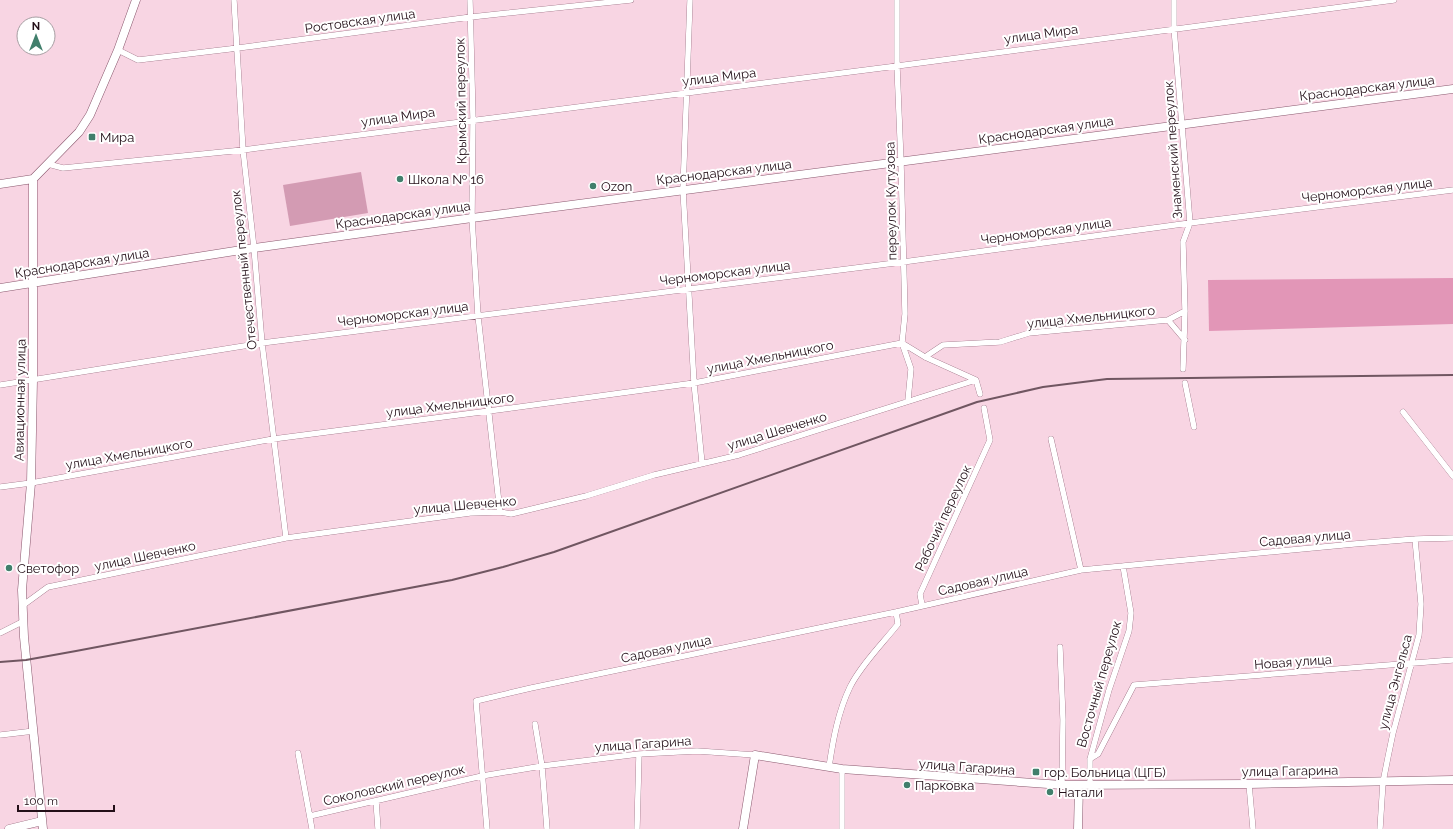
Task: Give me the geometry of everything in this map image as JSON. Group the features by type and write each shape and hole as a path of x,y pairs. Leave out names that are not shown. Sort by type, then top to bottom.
{"street":[{"path":"0,184 33,179 79,132 90,115 118,50 136,0"},
{"name":"Отечественный переулок","path":"234,0 243,150 254,248 262,343 286,538"},
{"name":"Крымский переулок","path":"470,0 473,120 472,218 478,316 500,512"},
{"name":"Ростовская улица","path":"118,50 138,60 471,17 631,0"},
{"path":"690,0 683,190 694,383 702,463"},
{"name":"переулок Кутузова","path":"897,0 897,66 905,314 902,343 911,369 908,400"},
{"name":"Знаменский переулок","path":"1174,0 1174,28 1190,223 1183,242 1185,311 1183,369"},
{"name":"улица Мира","path":"48,164 63,168 243,150 897,66 1174,28 1394,0"},
{"name":"Краснодарская улица","path":"0,288 254,248 1453,88"},
{"name":"Авиационная улица","path":"33,179 33,380 31,483 22,590 22,622 34,731 42,825"},
{"name":"Черноморская улица","path":"0,385 262,343 903,262 1190,223 1453,190"},
{"name":"улица Хмельницкого","path":"925,357 943,345 1000,342 1029,334 1168,320 1185,311"},
{"name":"улица Хмельницкого","path":"1168,320 1185,340"},
{"path":"902,343 925,357 976,380 980,394"},
{"name":"улица Хмельницкого","path":"0,487 31,483 273,439 694,383 902,343"},
{"name":"улица Шевченко","path":"22,606 48,586 286,538 470,513 500,512 511,514 578,498 654,475 739,455 908,400 976,380"},
{"path":"1185,383 1194,427"},
{"name":"Рабочий переулок","path":"922,606 920,594 990,440 984,408"},
{"path":"1403,412 1453,476"},
{"path":"1052,439 1080,570"},
{"name":"Садовая улица","path":"482,776 476,701 896,612 1080,570 1415,539 1453,538"},
{"name":"улица Энгельса","path":"1380,829 1383,782 1393,732 1419,635 1421,604 1415,539"},
{"name":"Восточный переулок","path":"1090,786 1090,759 1109,690 1130,631 1131,613 1123,566"},
{"path":"829,767 835,729 851,686 898,624 896,612"},
{"path":"0,633 22,622"},
{"path":"1060,647 1063,720 1062,785"},
{"name":"Новая улица","path":"1090,759 1098,754 1134,685 1453,660"},
{"path":"535,724 542,766 547,829"},
{"path":"0,735 34,731"},
{"name":"улица Гагарина","path":"482,776 542,766 639,754 697,752 754,755 842,769 1079,786 1453,780"},
{"path":"298,753 312,829"},
{"path":"637,829 639,754"},
{"path":"743,829 754,755"},
{"path":"842,769 842,829"},
{"path":"482,776 488,829"},
{"name":"Соколовский переулок","path":"310,816 482,776"},
{"path":"1249,784 1253,829"},
{"path":"1078,829 1079,786"},
{"path":"376,801 378,829"},
{"path":"9,829 42,825"}],"shaded area":[{"path":"361,172 368,213 290,226 283,185"},
{"path":"1453,278 1453,324 1209,331 1208,280"}],"railway":[{"path":"0,662 26,660 76,651 452,580 503,567 554,552 977,402 1043,387 1107,379 1453,375"}],"place":[{"name":"Мира","path":"92,137"},
{"name":"Школа № 16","path":"400,179"},
{"name":"Ozon","path":"593,186"},
{"name":"Светофор","path":"9,568"},
{"name":"гор. Больница (ЦГБ)","path":"1036,772"},
{"name":"Парковка","path":"907,785"},
{"name":"Натали","path":"1050,792"}]}
